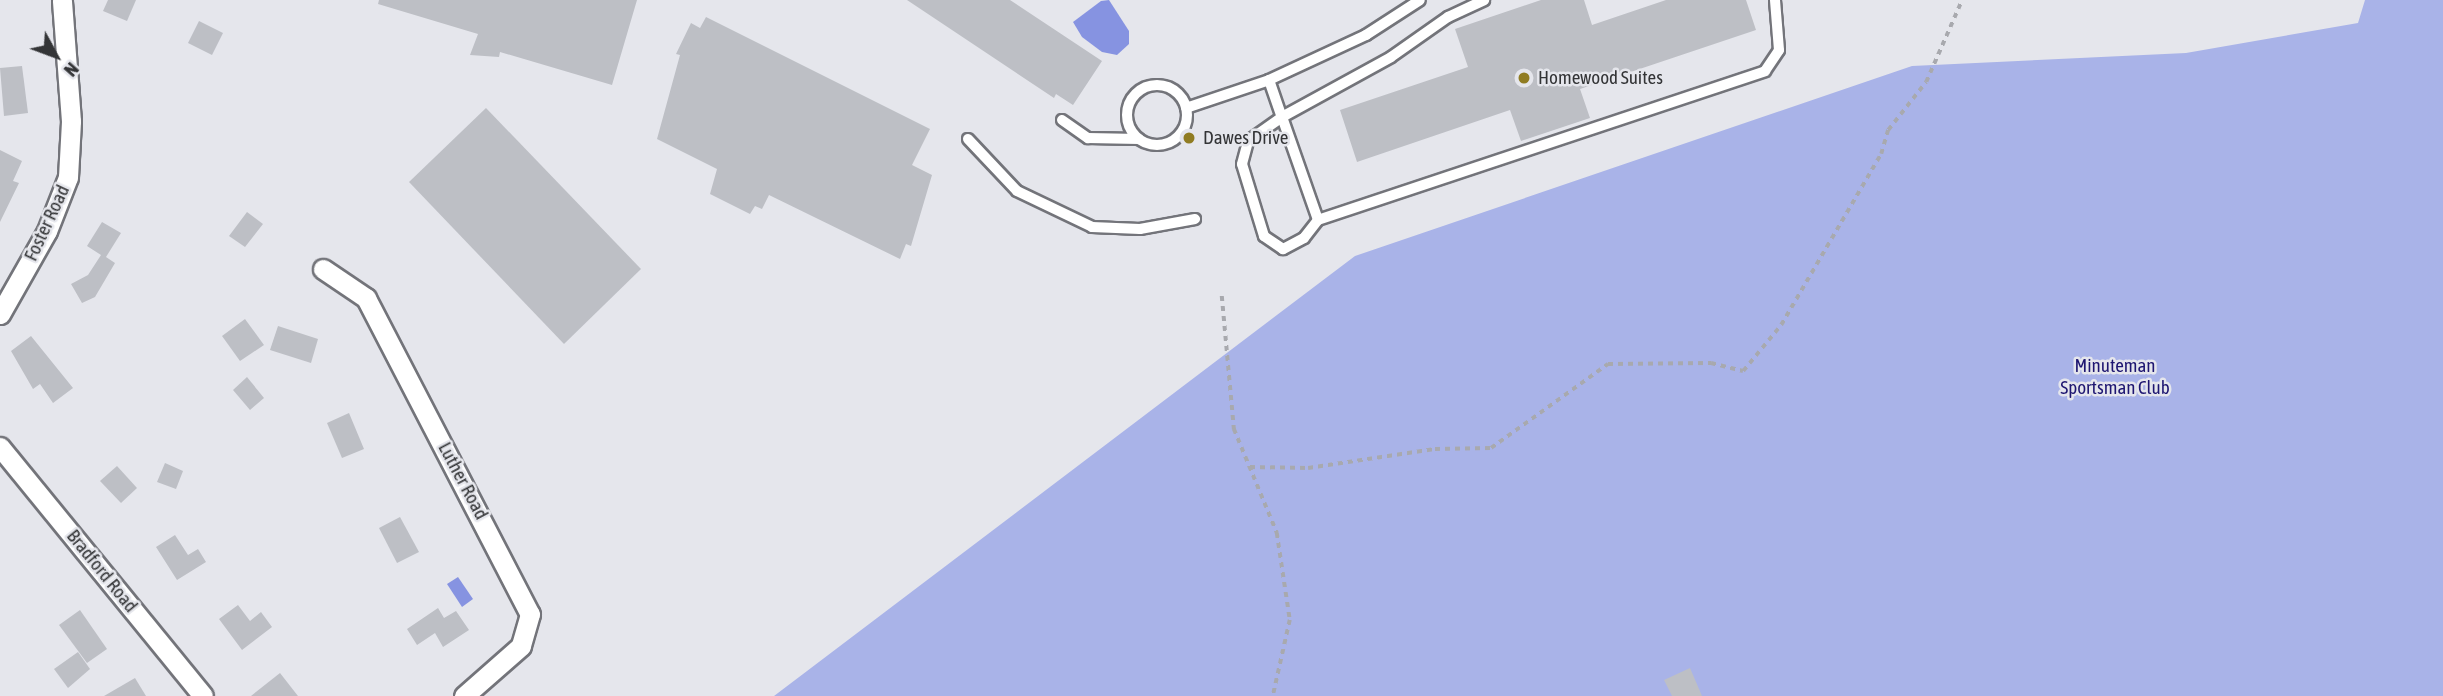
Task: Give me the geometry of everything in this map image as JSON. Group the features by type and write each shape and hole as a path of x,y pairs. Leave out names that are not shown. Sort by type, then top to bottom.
{"street":[{"name":"Foster Road","path":"0,314 47,230 68,177 71,121 62,0"},
{"name":"Luther Road","path":"323,270 366,298 530,614 521,646 464,696"},
{"name":"Bradford Road","path":"0,447 203,696"}],"lane":[{"path":"1186,108 1269,79 1366,35 1420,0"},
{"path":"1484,0 1448,17 1391,57 1282,117 1248,141 1242,164 1264,236 1283,249 1304,238 1318,220 1765,71 1779,50 1775,0"},
{"path":"1269,79 1318,220"},
{"path":"1062,120 1087,138 1139,139 1159,145 1170,142 1186,122 1186,108 1168,87 1140,90 1127,115 1139,139"},
{"path":"968,139 1017,191 1092,227 1140,229 1195,219"}],"path":[{"path":"1250,467 1308,468 1434,449 1491,448 1608,364 1711,363 1744,371 1781,325 1881,154 1888,130 1926,82 1962,0"},
{"path":"1222,296 1234,429 1277,533 1290,620 1273,696"}],"green space":[{"name":"Minuteman Sportsman Club","path":"2365,0 2443,0 2443,696 774,696 1355,256 1912,66 2186,53 2358,23"}],"shaded area":[{"path":"1109,0 1129,31 1129,44 1117,55 1102,52 1082,37 1073,22 1101,1"},
{"path":"458,577 473,599 462,607 447,584"}],"building":[{"path":"108,0 136,0 127,21 103,11"},
{"path":"379,0 637,0 612,85 500,52 499,57 470,55 478,34 378,4"},
{"path":"907,0 1010,0 1102,61 1073,105 1056,94 1054,98"},
{"name":"Homewood Suites","path":"1541,0 1584,0 1592,25 1666,0 1746,0 1756,30 1580,89 1590,118 1521,141 1510,110 1357,162 1340,110 1468,67 1455,29"},
{"path":"706,17 930,129 912,165 932,175 911,246 906,244 900,259 769,195 762,209 755,206 750,214 710,194 717,169 657,139 680,55 676,54 691,23 700,28"},
{"path":"199,21 223,33 212,55 188,43"},
{"path":"22,66 28,113 4,116 0,68"},
{"path":"486,108 641,269 564,344 409,182"},
{"path":"0,150 22,161 13,181 19,183 0,222"},
{"path":"247,212 263,224 245,247 229,236"},
{"path":"102,222 121,233 106,257 115,263 95,297 82,303 71,284 88,275 101,255 87,246"},
{"path":"245,319 264,345 240,361 222,336"},
{"path":"278,326 318,339 311,363 270,350"},
{"path":"31,336 73,388 53,403 40,384 33,389 11,351"},
{"path":"247,377 264,398 250,410 233,390"},
{"path":"349,413 364,449 342,458 327,423"},
{"path":"165,463 183,471 176,489 157,482"},
{"path":"117,466 137,488 121,503 100,481"},
{"path":"400,517 419,552 397,563 379,528"},
{"path":"175,535 188,555 198,549 206,562 177,580 156,547"},
{"path":"238,605 250,621 261,612 272,627 242,650 219,619"},
{"path":"438,608 444,618 456,611 469,630 443,647 435,633 417,645 407,629"},
{"path":"80,610 107,649 87,663 59,625"},
{"path":"78,652 90,669 68,688 54,669"},
{"path":"1690,668 1702,696 1672,696 1664,680"},
{"path":"280,673 298,696 251,696"},
{"path":"135,678 146,696 104,696"}],"place":[{"name":"Homewood Suites","path":"1524,78"},
{"name":"Dawes Drive","path":"1189,138"}]}
